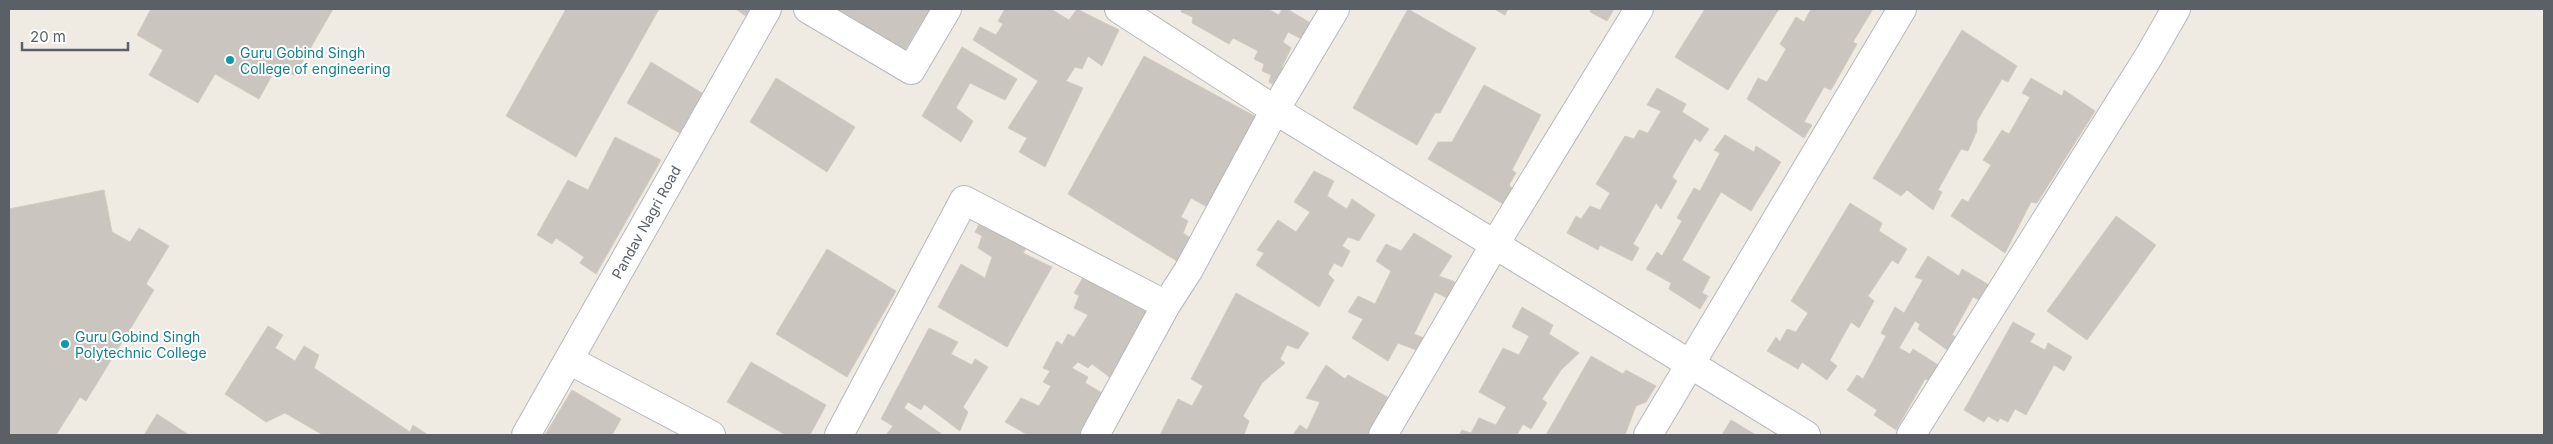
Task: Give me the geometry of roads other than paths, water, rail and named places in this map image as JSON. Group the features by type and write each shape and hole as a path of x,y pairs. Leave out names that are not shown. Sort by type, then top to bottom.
{"street":[{"name":"Pandav Nagri Road","path":"526,435 767,9"},
{"path":"808,9 912,70 947,9"},
{"path":"1119,9 1275,110 1806,435"},
{"path":"1095,435 1166,305 1188,271 1275,110 1335,9"},
{"path":"1383,435 1495,244 1638,9"},
{"path":"1648,435 1902,9"},
{"path":"1911,435 2149,56 2176,9"},
{"path":"839,435 964,200 1166,305"},
{"path":"569,360 711,435"}],"place":[{"name":"Guru Gobind Singh College of engineering","path":"230,60"},
{"name":"Guru Gobind Singh Polytechnic College","path":"65,344"}]}
